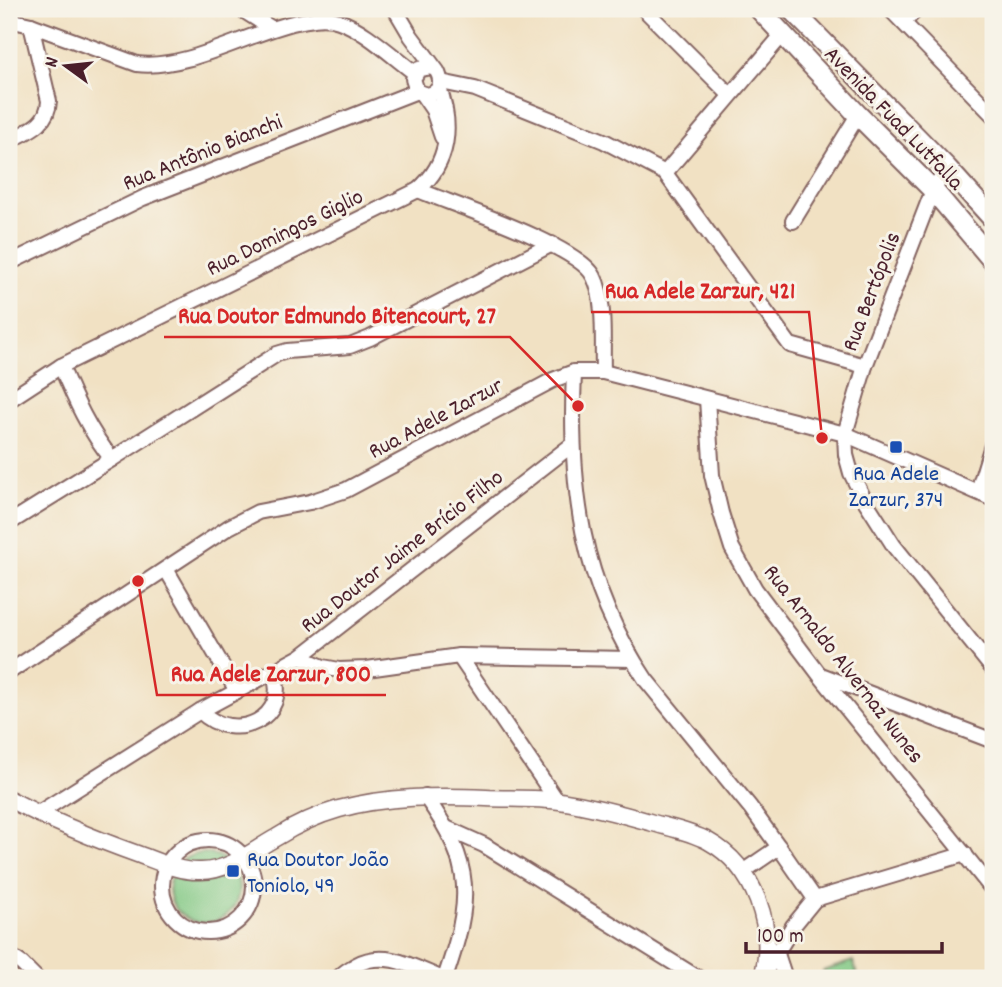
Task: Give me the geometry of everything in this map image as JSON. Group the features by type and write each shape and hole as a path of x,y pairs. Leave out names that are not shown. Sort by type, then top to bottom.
{"main road":[{"name":"Avenida Fuad Lutfalla","path":"759,9 858,116 933,190 993,261"},
{"name":"Avenida Fuad Lutfalla","path":"793,9 993,219"}],"street":[{"path":"241,9 271,28"},
{"path":"395,9 417,71"},
{"path":"395,9 439,80"},
{"path":"644,9 730,95"},
{"path":"890,9 993,115"},
{"path":"904,22 917,9"},
{"path":"9,20 31,25 137,64 153,66 228,45 271,28 316,18 329,18 354,28 417,71"},
{"path":"9,141 39,125 49,110 31,25"},
{"path":"665,173 783,34"},
{"path":"444,149 433,110 419,93 413,79 417,71 425,67 439,80 475,89 604,141 665,173 790,345 864,366"},
{"path":"419,93 434,93 439,80"},
{"name":"Rua Domingos Giglio","path":"9,400 61,366 418,190 431,179 440,164 444,149 446,120 439,80"},
{"name":"Rua Antônio Bianchi","path":"9,263 143,198 419,93"},
{"path":"793,221 858,116"},
{"name":"Rua Bertópolis","path":"845,434 864,366 933,190 947,168"},
{"path":"418,190 552,244 582,261 591,270 601,298 603,372"},
{"path":"9,523 276,354 350,346 552,244"},
{"path":"61,366 83,418 112,459"},
{"path":"574,372 573,444 585,547 609,613 632,659 661,699 750,807 815,899"},
{"name":"Rua Adele Zarzur","path":"9,672 229,527 258,512 310,502 346,490 553,380 574,372 603,372 845,434 993,499"},
{"name":"Rua Arnaldo Alvernaz Nunes","path":"706,399 712,475 732,548 755,589 819,674 993,890"},
{"path":"845,434 846,455 851,473 864,499 894,546 993,669"},
{"path":"978,491 993,442"},
{"name":"Rua Doutor Jaime Brício Filho","path":"37,814 201,711 300,657 573,444"},
{"path":"166,569 237,691"},
{"path":"300,657 323,667 339,670 367,669 459,656 632,659"},
{"path":"459,656 557,801"},
{"path":"201,711 216,724 227,727 236,728 255,722 270,710 275,701 277,681 274,671"},
{"path":"819,674 993,741"},
{"path":"339,978 365,961 381,958 400,961 443,978 458,941 466,905 464,879 458,854 446,828 425,796"},
{"path":"9,799 37,814 167,865 207,871 229,866 309,820 340,809 425,796 557,801 621,814 710,842 744,871 760,906 766,929 766,952 761,978"},
{"path":"446,828 484,845 693,977"},
{"path":"203,840 232,846 244,856 252,876 252,898 237,921 213,932 199,931 188,927 169,911 162,888 167,865 176,852 188,844 203,840"},
{"path":"744,871 779,847"},
{"path":"761,978 793,926 815,899 965,854"},
{"path":"777,954 785,978"},
{"path":"9,956 36,978"}],"green space":[{"path":"204,853 229,863 239,888 229,913 204,923 179,913 169,888 179,863"},
{"path":"853,961 858,978 825,978 823,971"}],"place":[{"name":"Rua Doutor Edmundo Bitencourt, 27","path":"578,406"},
{"name":"Rua Adele Zarzur, 421","path":"822,438"},
{"name":"Rua Adele Zarzur, 374","path":"896,447"},
{"name":"Rua Adele Zarzur, 800","path":"138,581"},
{"name":"Rua Doutor João Toniolo, 49","path":"233,871"}]}
